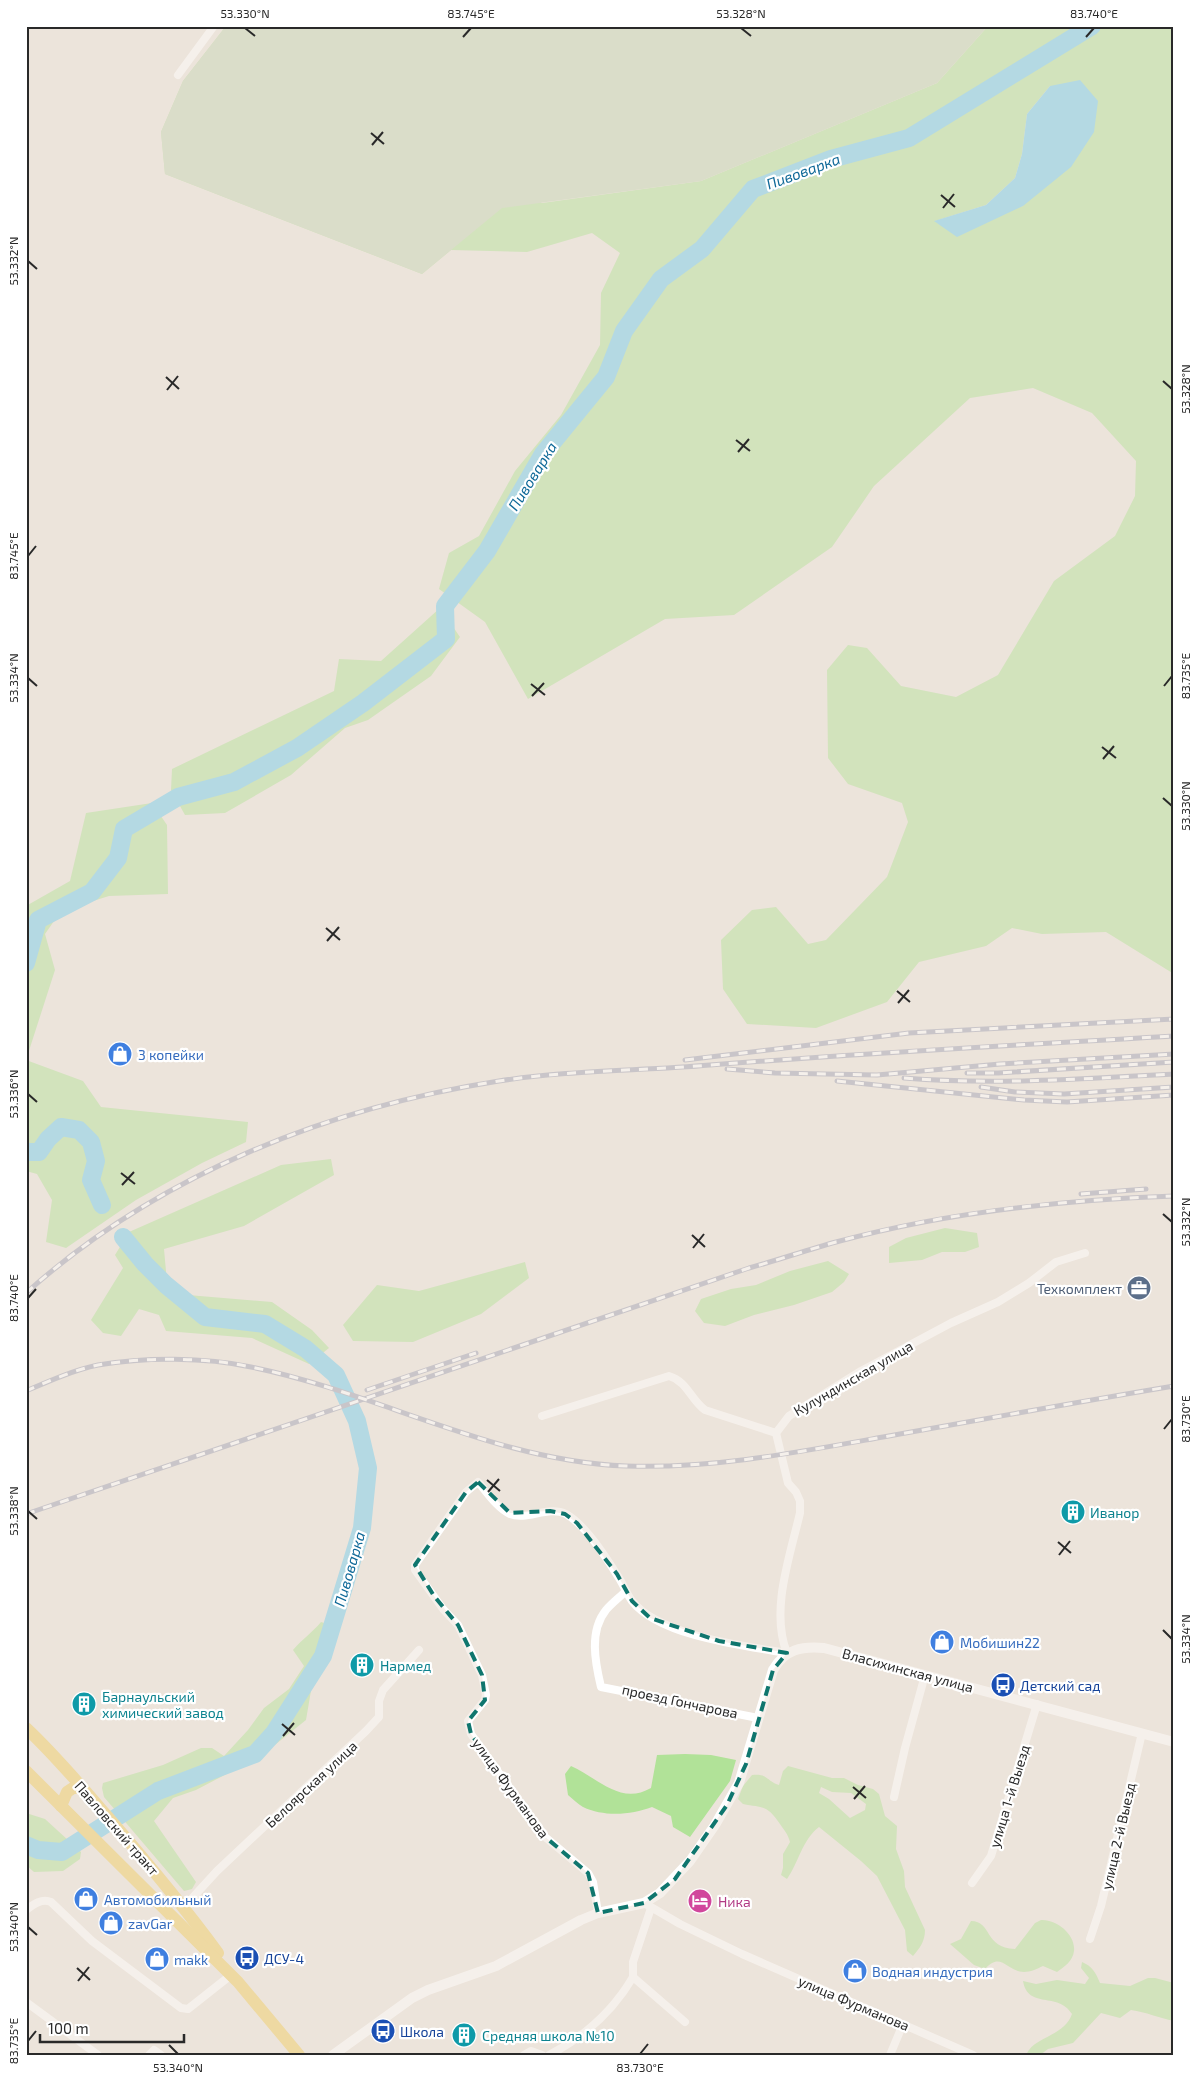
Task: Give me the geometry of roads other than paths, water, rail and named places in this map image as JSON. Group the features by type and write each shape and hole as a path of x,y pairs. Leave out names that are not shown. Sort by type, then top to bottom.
{"main road":[{"name":"Павловский тракт","path":"26,1728 83,1788 184,1907 234,1978"},
{"name":"Павловский тракт","path":"26,1771 234,1978 299,2055"},
{"path":"62,1806 67,1792 73,1788 83,1788"},
{"path":"120,1864 133,1865 136,1850"}],"street":[{"path":"178,75 214,26"},
{"name":"Кулундинская улица","path":"776,1433 788,1416 861,1371 951,1323 998,1302 1029,1283 1056,1262 1085,1253"},
{"path":"542,1416 669,1376 682,1382 699,1405 706,1410 776,1433 788,1483 796,1492 800,1501 800,1513 780,1613 781,1638 787,1653 778,1661 773,1670 746,1764 728,1806 690,1861 647,1906 633,1962 633,1977 622,1995 594,2024 563,2048 549,2055"},
{"name":"Власихинская улица","path":"478,1482 499,1506 510,1513 519,1516 550,1511 565,1514 577,1523 617,1574 632,1601 650,1618 719,1641 787,1653 800,1647 824,1648 1174,1742"},
{"name":"улица Фурманова","path":"478,1482 466,1492 415,1565 415,1570 443,1609 458,1625 482,1675 486,1695 485,1700 468,1721 471,1734 544,1836 588,1873 594,1882 598,1914"},
{"name":"проезд Гончарова","path":"626,1591 606,1611 597,1626 595,1660 601,1686 758,1718"},
{"name":"Белоярская улица","path":"184,1907 218,1871 379,1717 379,1701 383,1690 419,1650"},
{"path":"894,1797 925,1675"},
{"name":"улица 1-й Выезд","path":"972,1883 990,1856 1037,1704"},
{"name":"улица 2-й Выезд","path":"1090,1939 1101,1906 1142,1733"},
{"path":"26,1910 38,1902 46,1900 51,1902 92,1941 181,2008 188,2009 234,1978"},
{"path":"333,2055 412,1998 428,1990 496,1966 582,1920 598,1914 647,1906"},
{"name":"улица Фурманова","path":"647,1906 750,1958 973,2055"},
{"path":"633,1977 685,2022"},
{"path":"26,2002 98,2055"},
{"path":"890,2055 903,2024"},
{"path":"148,2055 154,2050 161,2055"},
{"path":"524,2055 530,2051 542,2055"}],"water":[{"path":"1080,80 1098,101 1094,132 1071,167 1023,206 957,237 934,221 986,205 1015,178 1022,154 1027,114 1050,86"}],"waterway":[{"name":"Пивоварка","path":"26,963 38,920 92,892 118,858 124,829 178,797 234,782 297,748 363,703 446,639 445,606 487,551 543,454 606,377 624,331 661,279 702,249 753,189 831,159 909,138 1092,26"},
{"name":"Пивоварка","path":"26,1152 39,1152 48,1139 61,1127 79,1130 91,1142 96,1161 91,1180 102,1205"},
{"name":"Пивоварка","path":"26,1845 38,1850 62,1852 158,1791 255,1754 274,1733 323,1656 362,1528 368,1468 357,1421 336,1375 306,1349 265,1324 205,1317 166,1285 145,1264 123,1237"}],"railway":[{"path":"685,1060 909,1033 1174,1019"},
{"path":"26,1293 77,1251 131,1214 188,1181 247,1153 308,1129 371,1109 434,1093 525,1077 1174,1036"},
{"path":"727,1069 775,1073 877,1075 1000,1064 1174,1054"},
{"path":"967,1073 998,1073 1174,1062"},
{"path":"904,1078 1005,1081 1174,1074"},
{"path":"837,1081 1024,1100 1067,1102 1174,1095"},
{"path":"981,1087 1015,1092 1064,1094 1174,1087"},
{"path":"1081,1194 1146,1189"},
{"path":"26,1514 749,1268 836,1242 919,1223 1004,1209 1046,1204 1174,1196"},
{"path":"367,1390 476,1353"},
{"path":"26,1391 89,1367 116,1362 155,1359 214,1361 251,1367 298,1379 483,1439 530,1452 577,1461 626,1466 658,1466 691,1465 787,1454 1174,1386"}],"place":[{"name":"3 копейки","path":"120,1054"},
{"name":"Техкомплект","path":"1139,1288"},
{"name":"Иванор","path":"1073,1512"},
{"name":"Мобишин22","path":"942,1642"},
{"name":"Нармед","path":"362,1665"},
{"name":"Детский сад","path":"1003,1685"},
{"name":"Барнаульский химический завод","path":"84,1704"},
{"name":"Автомобильный","path":"86,1899"},
{"name":"Ника","path":"700,1901"},
{"name":"zavGar","path":"111,1923"},
{"name":"ДСУ-4","path":"247,1958"},
{"name":"makk","path":"157,1959"},
{"name":"Водная индустрия","path":"855,1971"},
{"name":"Школа","path":"383,2031"},
{"name":"Средняя школа №10","path":"464,2035"}]}
